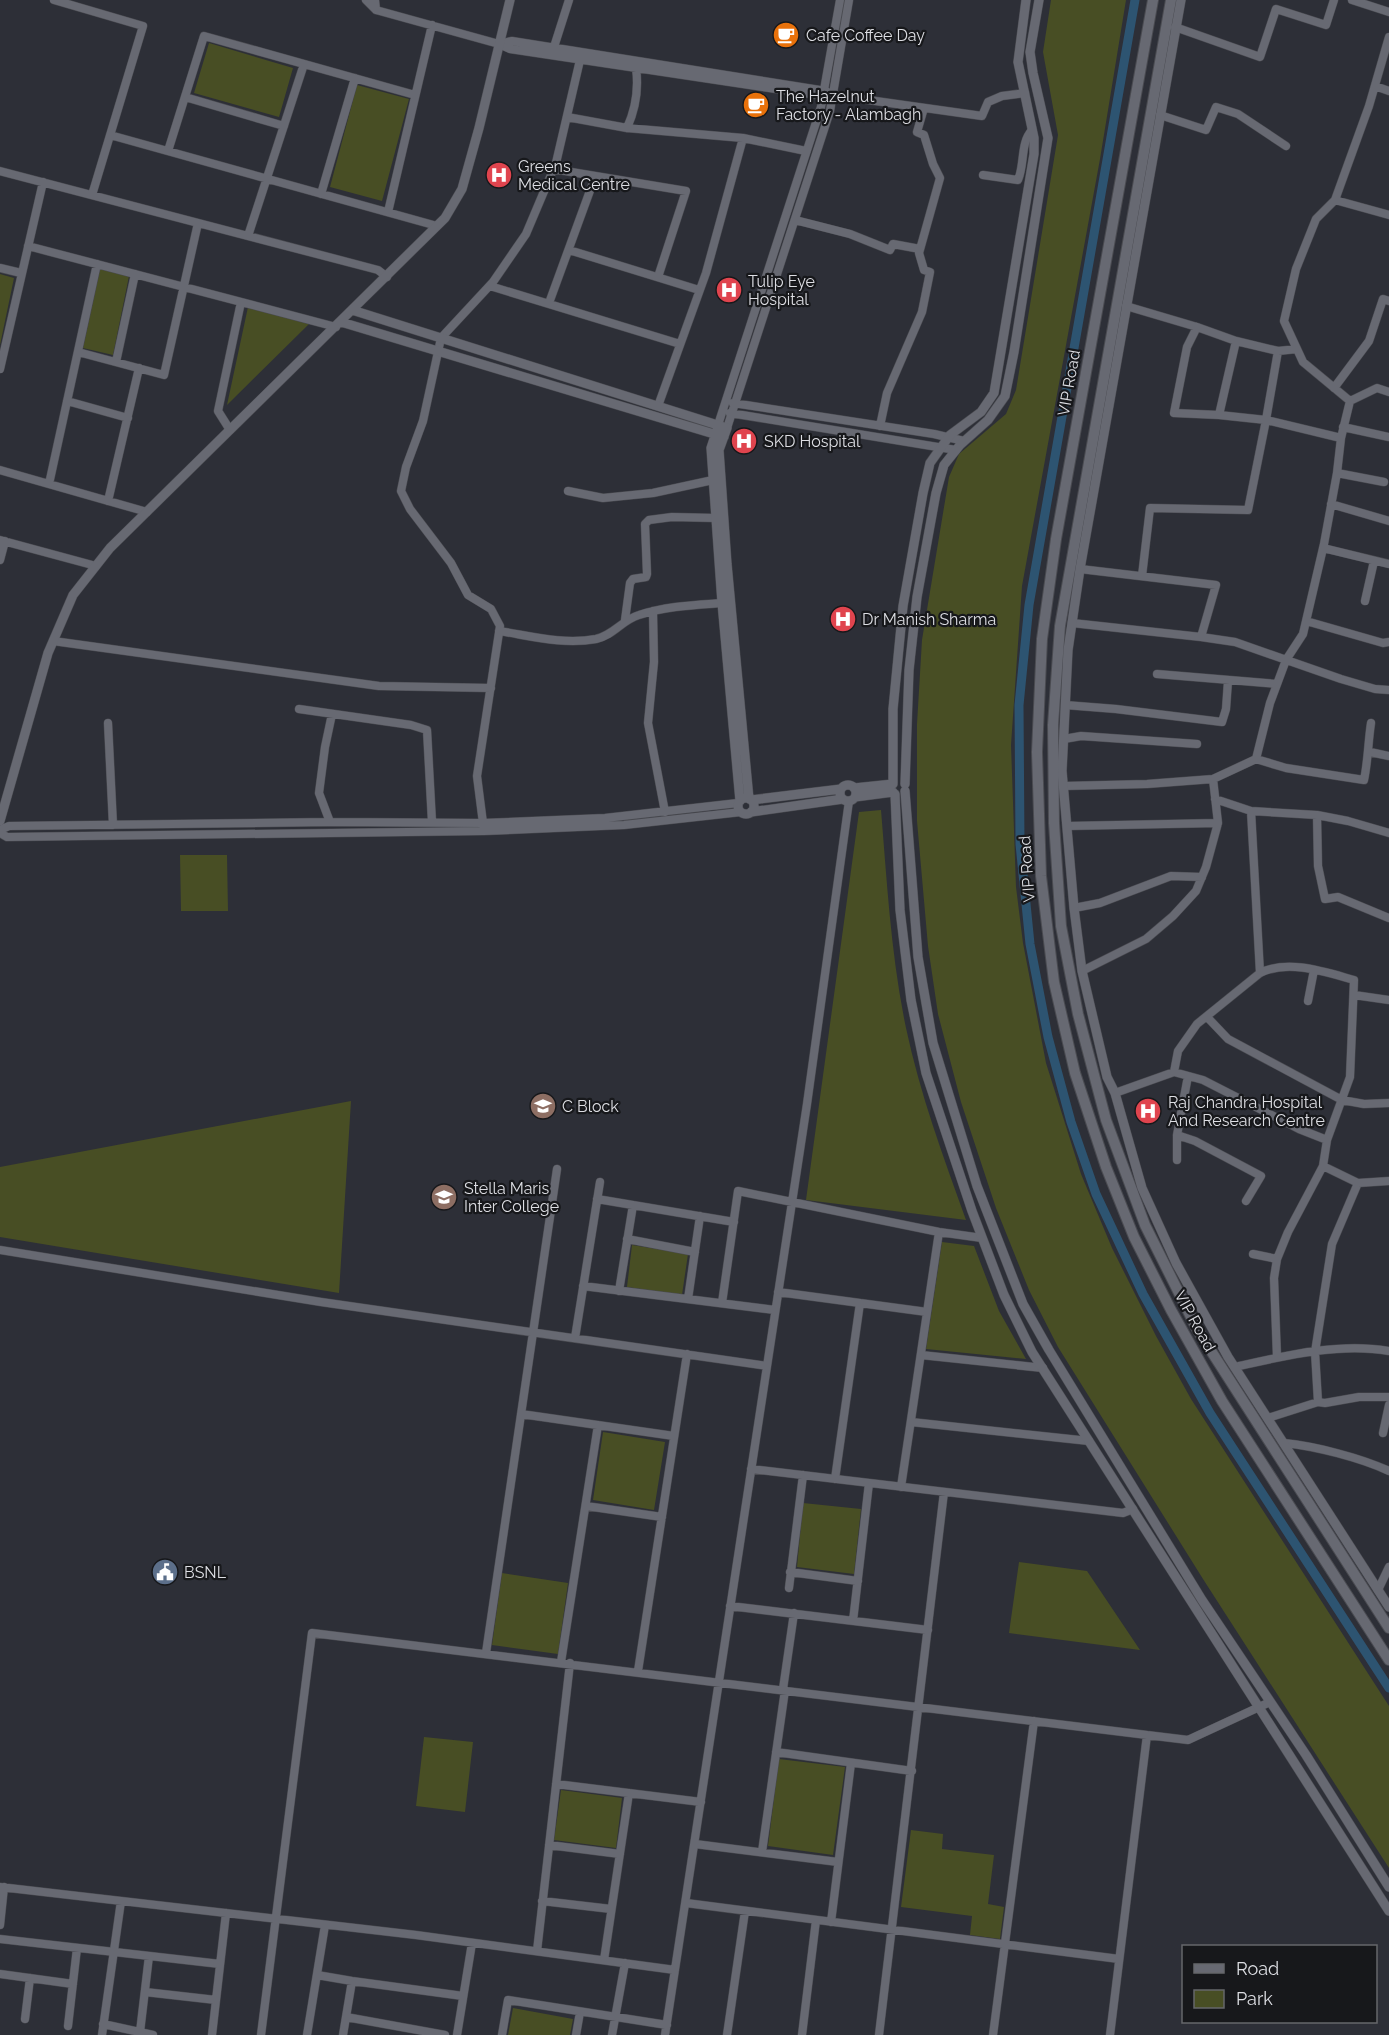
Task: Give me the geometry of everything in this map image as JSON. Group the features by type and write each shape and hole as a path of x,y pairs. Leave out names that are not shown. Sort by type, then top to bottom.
{"main road":[{"name":"VIP Road","path":"1153,0 1056,539 1042,639 1037,753 1040,865 1054,982 1075,1073 1106,1167 1170,1310 1222,1401 1389,1660"},
{"name":"VIP Road","path":"1171,0 1147,160 1060,626 1053,725 1054,823 1061,926 1078,1014 1106,1120 1145,1225 1197,1329 1389,1628"}],"street":[{"path":"54,0 143,26 92,195"},
{"path":"366,0 376,10 510,49 823,93"},
{"path":"375,0 376,10"},
{"path":"0,821 53,641 73,596 110,548 445,218 462,189 510,0"},
{"path":"554,47 569,0"},
{"path":"745,804 719,450 723,412 823,93 840,0"},
{"path":"745,804 722,603 711,448 736,404 830,111 849,0"},
{"path":"1026,0 1018,62 1030,117 1034,154 994,393 981,412 948,437 930,462 903,606 893,709 894,788 900,910 911,1000 926,1073 982,1238 1004,1295 1032,1352 1389,1911"},
{"path":"1040,0 1030,52 1048,138 1005,396 988,420 964,441 944,465 936,493 917,597 909,670 905,787 918,957 933,1043 977,1186 1019,1293 1049,1350 1202,1600 1389,1887"},
{"name":"VIP Road","path":"1180,0 1160,115 1147,160 1126,306 1068,650 1064,786 1074,908 1082,971 1107,1077 1115,1093 1142,1188 1176,1263 1235,1367 1389,1607"},
{"path":"1175,27 1260,57 1276,9 1326,25 1334,0"},
{"path":"1352,0 1389,12"},
{"path":"388,212 432,25"},
{"path":"168,151 204,36 415,96"},
{"path":"1350,401 1303,362 1284,321 1296,268 1316,219 1335,200 1388,47 1389,37"},
{"path":"499,44 513,41 554,47 833,95 982,116 988,102 1002,96 1025,93"},
{"path":"483,827 477,776 500,626 491,609 468,595 451,563 410,509 401,491 406,467 423,421 441,338 490,285 526,234 553,169 580,60"},
{"path":"248,236 304,64"},
{"path":"627,128 633,115 638,86 636,68"},
{"path":"321,194 355,78"},
{"path":"1375,86 1389,91"},
{"path":"185,97 284,126"},
{"path":"1160,115 1206,130 1216,107 1238,114 1286,146"},
{"path":"880,426 887,393 922,312 930,272 924,270 919,253 940,178 924,135 917,132 924,108"},
{"path":"1030,117 1042,115"},
{"path":"567,117 627,128 743,138 806,151"},
{"path":"983,175 1018,180 1022,171 1027,136 1032,130"},
{"path":"110,135 437,226"},
{"path":"658,406 699,290 743,138"},
{"path":"553,169 686,191 658,277"},
{"path":"0,171 378,270 387,277"},
{"path":"549,303 595,177"},
{"path":"0,369 43,182"},
{"path":"1335,200 1389,214"},
{"path":"795,220 850,234 890,250 893,244 920,249"},
{"path":"78,352 164,375 198,223"},
{"path":"28,246 241,302 439,350 721,431"},
{"path":"569,250 699,290"},
{"path":"50,484 97,264"},
{"path":"0,268 21,273"},
{"path":"116,362 135,274"},
{"path":"490,285 680,344"},
{"path":"1334,388 1368,341 1383,299 1389,301"},
{"path":"230,430 218,411 241,302"},
{"path":"1126,306 1236,341 1278,351 1297,349"},
{"path":"352,310 658,406 721,431"},
{"path":"1197,327 1187,347 1174,413 1266,420 1341,438"},
{"path":"1219,415 1236,341"},
{"path":"1142,576 1150,508 1248,510 1278,351"},
{"path":"108,501 139,368"},
{"path":"1256,759 1270,703 1286,660 1303,634 1323,548 1343,427 1350,401 1377,388 1389,392"},
{"path":"67,401 128,418"},
{"path":"726,402 964,441"},
{"path":"723,412 956,450"},
{"path":"836,430 837,419"},
{"path":"1343,427 1389,437"},
{"path":"0,470 147,512"},
{"path":"1337,473 1384,482"},
{"path":"568,491 603,498 653,493 713,480"},
{"path":"1331,504 1389,521"},
{"path":"499,630 555,641 596,639 615,632 625,620 630,583 633,579 646,577 647,574 645,524 649,520 672,517 716,518"},
{"path":"0,560 3,540 96,566"},
{"path":"1323,548 1389,564"},
{"path":"1365,601 1374,561"},
{"path":"1080,569 1216,585 1201,637"},
{"path":"625,620 664,608 722,603"},
{"path":"653,611 654,662 648,723 665,812"},
{"path":"1306,621 1383,643 1389,642"},
{"path":"1072,623 1234,642 1375,690 1389,690"},
{"path":"53,641 379,686 491,688"},
{"path":"1157,674 1277,684"},
{"path":"1065,705 1116,708 1222,722 1226,709 1228,681"},
{"path":"299,709 411,725 427,730 432,822"},
{"path":"330,822 319,794 332,714"},
{"path":"108,723 113,825"},
{"path":"1064,786 1147,784 1213,779 1256,759 1286,768 1364,780 1370,752 1368,746 1371,723"},
{"path":"1064,739 1081,736 1197,744"},
{"path":"1370,752 1389,756"},
{"path":"1082,971 1146,939 1173,916 1196,891 1218,823 1213,779"},
{"path":"745,804 624,825 7,837 0,831 9,826 330,822 432,822 483,827 605,818 745,804 848,795 894,788 902,794 905,787"},
{"path":"665,2035 778,1292 848,795"},
{"path":"1215,799 1251,811 1317,815 1389,833"},
{"path":"1251,811 1260,973"},
{"path":"1317,815 1318,866 1325,899 1338,897 1389,918"},
{"path":"1067,826 1218,823"},
{"path":"1074,908 1109,900 1171,876 1202,877"},
{"path":"1174,1072 1178,1051 1197,1024 1260,973 1280,966 1314,970 1354,980 1350,1077 1327,1140 1323,1166 1288,1232 1277,1259 1274,1278 1277,1358"},
{"path":"1308,1001 1314,970"},
{"path":"1354,995 1389,1000"},
{"path":"1207,1017 1228,1039 1342,1100 1364,1104 1389,1103"},
{"path":"1115,1093 1174,1072 1203,1080 1299,1129 1327,1140"},
{"path":"1177,1160 1177,1135 1188,1076"},
{"path":"1177,1135 1195,1141 1261,1176 1246,1201"},
{"path":"1323,1166 1358,1183 1389,1181"},
{"path":"486,1653 558,1169"},
{"path":"575,1338 600,1182"},
{"path":"1318,1402 1315,1352 1332,1244 1358,1183"},
{"path":"722,1304 738,1191 939,1232 982,1238"},
{"path":"597,1199 734,1222"},
{"path":"619,1290 633,1205"},
{"path":"688,1299 700,1216"},
{"path":"901,1487 939,1232"},
{"path":"627,1239 695,1252"},
{"path":"0,1250 321,1302 767,1366"},
{"path":"1253,1254 1277,1259"},
{"path":"584,1286 775,1310"},
{"path":"778,1292 927,1312"},
{"path":"835,1479 860,1303"},
{"path":"1235,1367 1345,1348 1373,1348 1389,1351"},
{"path":"638,1671 687,1354"},
{"path":"921,1355 1043,1368"},
{"path":"1268,1418 1318,1402 1325,1403 1359,1397 1389,1397"},
{"path":"1383,1433 1389,1404"},
{"path":"521,1414 674,1436"},
{"path":"911,1422 1089,1441"},
{"path":"537,1951 556,1784 566,1663 598,1425"},
{"path":"1284,1443 1365,1462 1389,1471"},
{"path":"751,1469 1123,1513 1133,1509"},
{"path":"789,1588 803,1475"},
{"path":"854,1621 869,1483"},
{"path":"879,2035 944,1492"},
{"path":"586,1506 662,1517"},
{"path":"1377,1590 1388,1571"},
{"path":"790,1572 858,1581"},
{"path":"730,1606 928,1630"},
{"path":"762,1852 794,1613"},
{"path":"261,2035 312,1633 638,1671 1188,1740 1270,1702"},
{"path":"993,2035 1034,1721"},
{"path":"1110,2035 1147,1735"},
{"path":"776,1752 912,1771"},
{"path":"831,1922 851,1762"},
{"path":"556,1784 701,1802"},
{"path":"604,1960 629,1793"},
{"path":"695,1844 838,1862"},
{"path":"549,1845 620,1854"},
{"path":"0,1925 2,1887 537,1951 675,1970"},
{"path":"543,1900 612,1909"},
{"path":"102,2035 121,1901"},
{"path":"686,1903 1119,1959"},
{"path":"728,2035 745,1911"},
{"path":"212,2035 226,1913"},
{"path":"802,2035 816,1920"},
{"path":"307,2035 325,1925"},
{"path":"0,1939 220,1964"},
{"path":"457,2035 472,1943"},
{"path":"68,2026 77,1948"},
{"path":"140,2032 149,1956"},
{"path":"612,2035 625,1963"},
{"path":"0,1974 73,1984"},
{"path":"317,1975 463,1996"},
{"path":"26,2019 30,1978"},
{"path":"343,2035 352,1981"},
{"path":"145,1992 216,2000"},
{"path":"502,2035 508,2000 667,2025"},
{"path":"576,2035 580,2012"},
{"path":"346,2017 411,2032 445,2035"},
{"path":"104,2024 153,2035"}],"green space":[{"path":"1051,0 1126,0 1100,159 1022,586 1011,745 1016,887 1023,943 1046,1063 1081,1174 1112,1248 1156,1336 1191,1399 1389,1706 1389,1868 1203,1579 1058,1347 1029,1290 996,1208 961,1102 938,1014 928,946 917,821 917,724 922,640 949,477 959,454 1006,414 1016,390 1058,135 1043,52"},
{"path":"209,43 293,68 279,117 194,93"},
{"path":"357,85 409,99 382,201 330,187"},
{"path":"100,269 129,276 113,355 83,348"},
{"path":"0,274 14,278 0,345"},
{"path":"248,307 309,324 227,405"},
{"path":"881,810 893,946 906,1028 925,1101 966,1220 806,1200 859,812"},
{"path":"180,855 227,855 228,911 181,911"},
{"path":"351,1101 339,1293 0,1237 0,1167"},
{"path":"942,1242 974,1246 999,1311 1026,1359 926,1349"},
{"path":"632,1245 688,1254 682,1295 627,1287"},
{"path":"603,1432 665,1442 654,1510 593,1500"},
{"path":"803,1503 861,1509 854,1574 797,1567"},
{"path":"1019,1562 1087,1571 1140,1650 1009,1633"},
{"path":"502,1573 568,1583 558,1654 492,1645"},
{"path":"424,1737 473,1742 465,1812 416,1806"},
{"path":"779,1759 845,1767 833,1855 768,1846"},
{"path":"561,1790 622,1798 616,1848 554,1840"},
{"path":"911,1830 943,1834 942,1849 994,1855 988,1904 1004,1907 1000,1939 970,1935 972,1916 901,1907"},
{"path":"513,2008 573,2019 570,2035 508,2035"}],"waterway":[{"path":"1135,0 1029,605 1019,705 1020,844 1030,944 1048,1037 1071,1122 1096,1194 1143,1294 1210,1413 1389,1688"}],"place":[{"name":"Cafe Coffee Day","path":"786,35"},
{"name":"The Hazelnut Factory - Alambagh","path":"756,105"},
{"name":"Greens Medical Centre","path":"499,175"},
{"name":"Tulip Eye Hospital","path":"729,290"},
{"name":"SKD Hospital","path":"744,441"},
{"name":"Dr Manish Sharma","path":"843,619"},
{"name":"C Block","path":"543,1106"},
{"name":"Raj Chandra Hospital And Research Centre","path":"1148,1111"},
{"name":"Stella Maris Inter College","path":"444,1197"},
{"name":"BSNL","path":"165,1572"}]}
